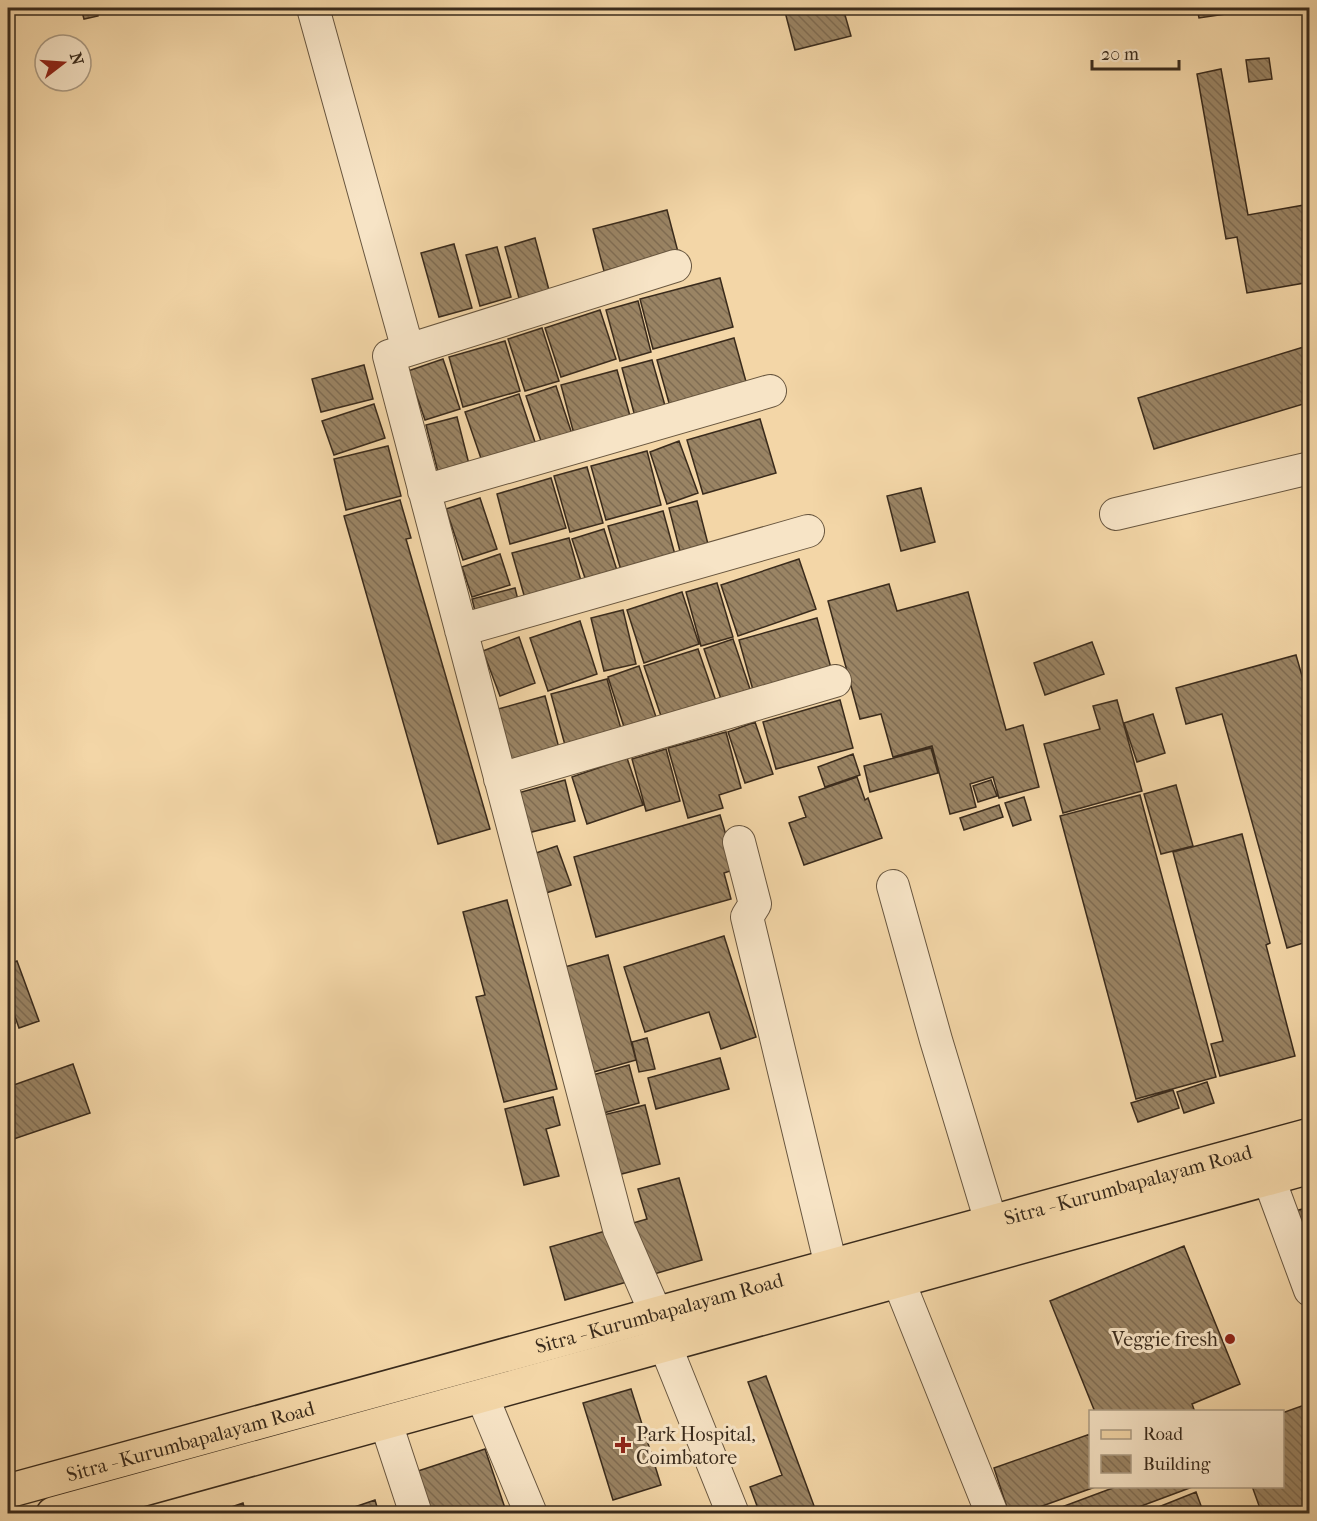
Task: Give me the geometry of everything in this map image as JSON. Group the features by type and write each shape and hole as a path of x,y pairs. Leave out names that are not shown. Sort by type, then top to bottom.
{"main road":[{"name":"Sitra - Kurumbapalayam Road","path":"8,1491 1310,1135"},
{"name":"Sitra - Kurumbapalayam Road","path":"53,1514 1310,1167"}],"street":[{"path":"312,8 408,350"},
{"path":"675,266 389,356 619,1229 656,1314 665,1345 733,1514"},
{"path":"424,491 770,391"},
{"path":"1116,514 1310,468"},
{"path":"461,630 808,531"},
{"path":"500,779 835,681"},
{"path":"739,842 755,904 747,917 831,1266"},
{"path":"893,886 936,1040 991,1222"},
{"path":"1269,1179 1310,1290"},
{"path":"899,1282 992,1514"},
{"path":"482,1396 531,1514"},
{"path":"386,1423 416,1514"}],"building":[{"path":"81,8 97,8 98,16 84,19"},
{"path":"784,8 843,8 851,36 795,50"},
{"path":"1197,8 1224,8 1225,14 1199,18"},
{"path":"1269,58 1272,79 1249,82 1246,60"},
{"path":"1221,69 1248,215 1310,204 1310,282 1247,293 1237,237 1226,239 1197,74"},
{"path":"667,210 678,252 604,271 593,229"},
{"path":"535,238 549,290 519,298 505,247"},
{"path":"454,244 472,308 439,317 421,253"},
{"path":"497,247 511,297 480,306 466,255"},
{"path":"720,278 733,327 653,349 640,299"},
{"path":"638,301 651,352 620,361 606,310"},
{"path":"600,310 616,359 561,377 545,328"},
{"path":"542,328 559,381 525,391 508,339"},
{"path":"734,338 748,389 671,410 657,360"},
{"path":"505,341 520,391 463,407 449,357"},
{"path":"1310,345 1310,402 1154,449 1138,398"},
{"path":"443,359 460,409 425,420 408,371"},
{"path":"652,360 668,416 637,424 622,368"},
{"path":"364,365 373,399 321,412 312,379"},
{"path":"617,370 632,423 575,438 561,385"},
{"path":"556,386 573,437 543,447 526,396"},
{"path":"519,394 537,448 484,467 465,412"},
{"path":"374,404 385,438 334,455 322,421"},
{"path":"457,417 470,468 439,476 426,425"},
{"path":"760,419 776,473 703,494 687,440"},
{"path":"679,441 698,493 667,504 650,452"},
{"path":"388,446 401,496 346,510 334,459"},
{"path":"647,451 661,505 606,520 591,466"},
{"path":"587,467 603,523 570,532 554,476"},
{"path":"551,478 566,528 510,544 497,494"},
{"path":"921,488 935,542 901,551 887,496"},
{"path":"480,498 497,549 463,560 446,509"},
{"path":"400,500 411,538 406,539 490,829 438,844 344,516"},
{"path":"697,501 710,552 682,559 669,508"},
{"path":"663,511 677,562 623,577 608,526"},
{"path":"604,529 620,580 589,590 572,539"},
{"path":"569,538 583,588 526,602 512,553"},
{"path":"500,554 510,585 472,597 462,567"},
{"path":"799,559 816,609 738,636 721,585"},
{"path":"717,583 733,637 701,646 686,592"},
{"path":"889,584 897,611 968,592 1006,730 1023,725 1039,787 999,798 993,777 970,784 976,807 950,814 932,746 893,757 881,714 860,719 828,601"},
{"path":"515,588 521,612 478,623 472,599"},
{"path":"682,592 699,644 644,663 627,610"},
{"path":"623,610 636,664 604,671 591,618"},
{"path":"817,618 831,668 753,690 739,640"},
{"path":"580,621 597,674 548,691 530,638"},
{"path":"519,637 535,683 500,696 483,651"},
{"path":"733,639 750,689 721,699 704,649"},
{"path":"1092,642 1104,674 1045,695 1034,663"},
{"path":"698,649 716,701 662,719 644,666"},
{"path":"1296,655 1308,697 1310,696 1310,941 1287,948 1222,714 1186,724 1176,688"},
{"path":"639,666 657,720 625,730 608,677"},
{"path":"607,679 621,729 565,745 551,694"},
{"path":"545,696 559,748 512,761 498,709"},
{"path":"840,700 853,748 776,769 763,722"},
{"path":"1117,700 1142,791 1063,813 1044,744 1100,729 1093,706"},
{"path":"1153,714 1165,753 1137,762 1124,723"},
{"path":"755,722 773,774 745,783 728,732"},
{"path":"726,732 741,788 719,795 723,808 688,818 668,748"},
{"path":"931,748 938,773 870,792 864,766"},
{"path":"666,749 680,801 646,811 632,759"},
{"path":"853,754 860,775 825,787 818,767"},
{"path":"627,758 643,805 587,824 572,777"},
{"path":"857,777 865,800 868,798 882,838 804,865 789,823 806,817 799,797"},
{"path":"565,780 575,821 528,833 518,793"},
{"path":"991,780 997,796 978,802 973,786"},
{"path":"1176,785 1193,846 1161,854 1144,794"},
{"path":"1140,795 1216,1077 1136,1099 1060,816"},
{"path":"1024,797 1031,820 1013,826 1005,803"},
{"path":"999,805 1003,817 964,830 960,818"},
{"path":"720,815 736,869 724,873 731,899 596,937 574,857"},
{"path":"1242,834 1270,943 1266,945 1295,1056 1220,1076 1211,1044 1223,1041 1173,852"},
{"path":"557,846 571,885 546,893 533,854"},
{"path":"507,900 557,1089 504,1102 476,997 485,995 463,912"},
{"path":"724,936 756,1037 721,1049 709,1012 645,1032 624,967"},
{"path":"608,955 636,1060 590,1073 561,968"},
{"path":"17,961 39,1021 19,1028 8,997 8,964"},
{"path":"8,1002 15,1023 8,1026"},
{"path":"647,1038 655,1069 639,1072 632,1042"},
{"path":"720,1058 729,1089 656,1109 648,1078"},
{"path":"73,1064 90,1113 8,1141 8,1087"},
{"path":"629,1065 639,1103 600,1114 589,1076"},
{"path":"1207,1082 1214,1103 1184,1113 1177,1092"},
{"path":"1173,1090 1179,1108 1138,1122 1131,1103"},
{"path":"553,1097 560,1125 546,1129 559,1176 524,1185 505,1109"},
{"path":"645,1105 660,1164 614,1176 599,1116"},
{"path":"679,1178 702,1260 565,1300 550,1247 647,1219 638,1189"},
{"path":"1310,1207 1310,1260 1291,1212"},
{"path":"1184,1246 1240,1384 1192,1404 1194,1410 1094,1410 1050,1301"},
{"path":"766,1376 817,1514 760,1514 750,1487 782,1475 748,1382"},
{"path":"631,1389 661,1485 613,1500 583,1403"},
{"path":"1310,1403 1310,1514 1262,1514 1253,1488 1284,1488 1284,1412"},
{"path":"1089,1434 1089,1488 1092,1488 1020,1514 1009,1514 994,1468"},
{"path":"485,1449 507,1514 432,1514 418,1471"},
{"path":"1113,1488 1190,1488 1120,1514 1043,1514"},
{"path":"1196,1492 1204,1514 1141,1514"},
{"path":"375,1500 379,1514 334,1514"},
{"path":"243,1503 246,1514 211,1514"}],"place":[{"name":"Veggie fresh","path":"1230,1339"},
{"name":"Park Hospital, Coimbatore","path":"623,1445"}]}
